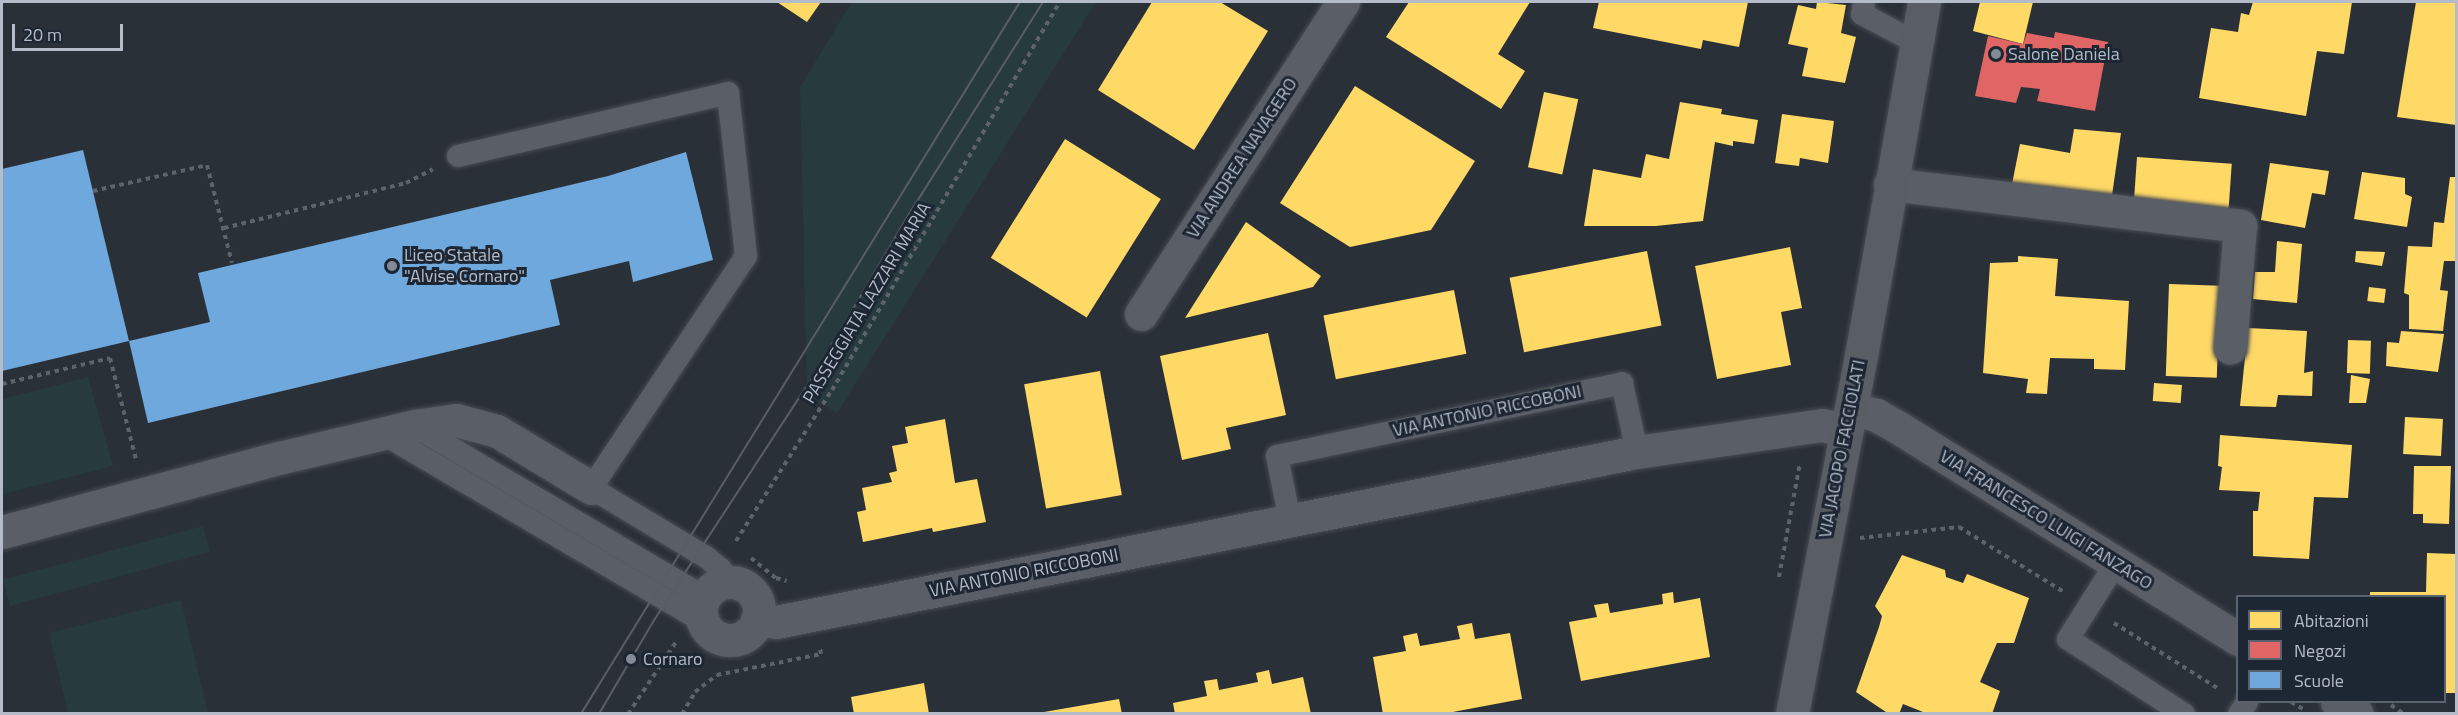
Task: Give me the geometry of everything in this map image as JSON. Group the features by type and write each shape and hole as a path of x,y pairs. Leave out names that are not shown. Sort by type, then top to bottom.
{"main road":[{"name":"VIA JACOPO FACCIOLATI","path":"1791,714 1849,419 1924,2"}],"street":[{"name":"VIA ANDREA NAVAGERO","path":"1141,314 1343,2"},
{"path":"1890,184 2240,226 2229,348"},
{"name":"VIA FRANCESCO LUIGI FANZAGO","path":"1849,419 1876,415 2236,638"},
{"name":"VIA ANTONIO RICCOBONI","path":"758,619 776,622 1637,452 1849,419"},
{"path":"2,532 279,458 400,430 456,420 497,432 591,488"},
{"path":"737,583 752,593 759,610 758,619 745,635 726,639 717,637 708,605 737,583"},
{"path":"2339,703 2357,714"}],"lane":[{"path":"1864,2 1862,14 1917,43"},
{"path":"458,156 728,93 746,256 591,488 706,557 721,569 708,605"},
{"name":"VIA ANTONIO RICCOBONI","path":"1290,521 1276,456 1622,383 1637,452"},
{"path":"400,430 708,605"},
{"path":"400,430 708,605"},
{"path":"2116,563 2068,639 2184,714"}],"path":[{"name":"PASSEGGIATA LAZZARI MARIA","path":"734,544 832,390 1060,2"},
{"path":"224,228 406,183 458,156"},
{"path":"93,191 207,165 232,263"},
{"path":"2,384 110,358 145,495"},
{"path":"1851,536 1866,539 1959,526 2236,702"},
{"path":"742,551 776,578 786,582 795,579"},
{"path":"682,714 695,692 717,675 821,654"},
{"path":"628,714 656,668"}],"green space":[{"path":"852,2 1096,2 837,413 807,395 800,87"},
{"path":"88,377 113,466 2,494 2,399"},
{"path":"203,526 210,552 10,606 3,580"},
{"path":"181,600 208,713 68,713 49,633"}],"building: Abitazioni":[{"path":"777,2 821,2 807,22"},
{"path":"1152,2 1220,2 1268,31 1194,150 1098,90"},
{"path":"1409,2 1530,2 1498,54 1525,71 1501,109 1386,37"},
{"path":"1599,2 1748,2 1739,47 1703,40 1701,49 1593,28"},
{"path":"1817,2 1846,5 1841,33 1856,37 1845,83 1802,76 1808,48 1788,44 1798,5 1816,9"},
{"path":"1980,2 2033,2 2023,44 1973,31"},
{"path":"2253,2 2352,2 2344,54 2317,51 2306,116 2199,98 2211,28 2238,32 2241,13 2249,15"},
{"path":"2416,2 2456,2 2456,125 2397,117"},
{"path":"1355,86 1475,161 1431,230 1350,247 1280,203"},
{"path":"1544,92 1578,99 1562,175 1528,167"},
{"path":"1680,102 1722,109 1721,114 1758,120 1754,144 1733,141 1733,146 1715,142 1703,221 1656,226 1584,226 1593,169 1641,178 1646,154 1669,159"},
{"path":"1782,114 1834,121 1828,163 1800,158 1799,166 1775,163"},
{"path":"2074,129 2121,133 2109,216 2010,194 2020,144 2070,153"},
{"path":"1065,139 1161,199 1087,318 991,258"},
{"path":"2137,157 2232,164 2228,216 2133,210"},
{"path":"2270,163 2329,171 2325,195 2312,193 2305,228 2261,220"},
{"path":"2362,172 2405,178 2405,194 2412,197 2407,227 2354,219"},
{"path":"2450,177 2456,177 2456,261 2444,261 2440,290 2448,291 2443,331 2409,329 2409,295 2404,293 2408,246 2432,247 2434,222 2444,223"},
{"path":"1246,222 1321,276 1313,287 1185,318"},
{"path":"2277,241 2302,244 2297,303 2253,299 2255,272 2275,272"},
{"path":"1790,247 1802,308 1781,312 1791,365 1717,379 1695,266"},
{"path":"1647,251 1662,326 1524,352 1510,278"},
{"path":"2356,251 2385,252 2382,266 2355,262"},
{"path":"2018,256 2058,259 2055,296 2129,301 2125,370 2094,369 2094,359 2050,358 2047,394 2026,393 2028,379 1983,373 1990,263 2018,262"},
{"path":"2169,284 2220,286 2217,378 2166,376"},
{"path":"2369,287 2386,289 2384,303 2367,301"},
{"path":"1454,290 1466,354 1336,379 1323,315"},
{"path":"2248,328 2307,331 2304,373 2313,371 2312,396 2278,395 2276,407 2240,406"},
{"path":"2401,331 2444,334 2438,372 2386,366 2387,342 2399,343"},
{"path":"1268,333 1286,415 1226,428 1231,449 1182,460 1160,356"},
{"path":"2348,340 2371,341 2370,374 2347,373"},
{"path":"1100,371 1122,495 1046,508 1024,384"},
{"path":"2351,375 2370,379 2366,403 2349,403"},
{"path":"2154,383 2182,385 2181,403 2153,401"},
{"path":"2405,417 2443,419 2441,456 2403,454"},
{"path":"945,419 955,483 977,479 986,522 933,532 932,528 863,542 857,512 866,510 862,488 892,482 889,473 897,471 892,446 908,443 905,427"},
{"path":"2220,435 2352,445 2348,498 2314,497 2309,559 2253,556 2253,511 2258,511 2260,492 2219,490 2222,467 2218,466"},
{"path":"2414,466 2451,466 2449,524 2423,523 2423,514 2413,514"},
{"path":"2427,553 2456,554 2456,693 2446,693 2446,595 2370,595 2370,592 2426,592"},
{"path":"1902,555 1945,570 1946,577 1963,583 1967,574 2029,598 2014,643 1997,643 1980,682 2000,691 1992,714 1928,714 1903,704 1899,714 1889,714 1856,692 1882,616 1875,606"},
{"path":"1673,592 1674,603 1700,598 1710,657 1581,681 1569,622 1597,617 1594,605 1608,603 1610,613 1663,604 1662,594"},
{"path":"1472,623 1475,639 1510,633 1522,699 1442,714 1383,714 1373,657 1406,651 1403,636 1417,633 1420,646 1460,639 1457,626"},
{"path":"1269,670 1272,684 1303,677 1311,714 1175,714 1173,703 1207,696 1204,681 1217,679 1219,690 1258,682 1256,673"},
{"path":"924,683 929,714 854,714 851,697"},
{"path":"1119,699 1122,714 1044,714 1044,712"}],"building: Negozi":[{"path":"2055,32 2108,42 2095,111 2037,101 2040,89 2021,87 2016,103 1975,96 1988,36 2023,44 2027,33 2054,38"}],"building: Scuole":[{"path":"83,150 129,341 2,371 2,169"},
{"path":"686,152 713,260 633,282 629,261 550,280 560,325 148,423 129,341 210,322 198,273 608,176"}],"tram line":[{"path":"581,714 1020,2"},
{"path":"599,714 653,622 814,375 911,211 1043,2"}],"place":[{"name":"Salone Daniela","path":"1996,54"},
{"name":"Liceo Statale \"Alvise Cornaro\"","path":"392,266"},
{"name":"Cornaro","path":"631,659"}]}
